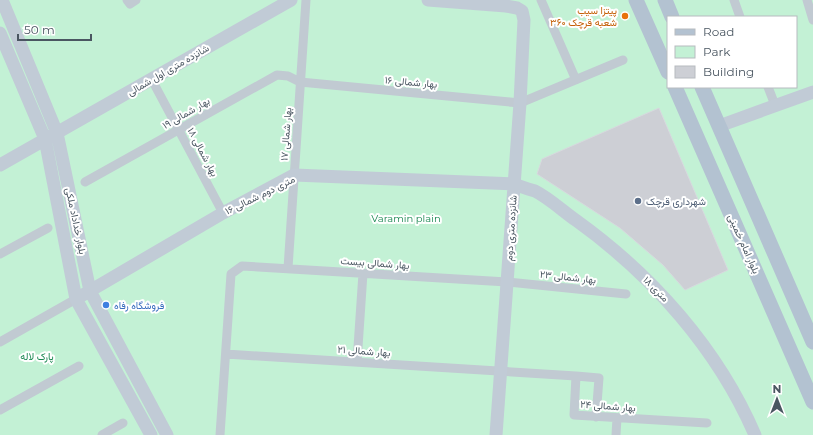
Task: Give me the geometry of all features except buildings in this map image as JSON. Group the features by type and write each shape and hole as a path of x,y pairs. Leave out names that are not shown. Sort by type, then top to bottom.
{"main road":[{"path":"636,0 667,70"},
{"path":"665,0 672,16"},
{"name":"بلوار امام خمینی","path":"675,88 813,402"},
{"path":"702,88 813,342"}],"street":[{"name":"بلوار خداداد ملکی","path":"2,0 51,136 90,291 167,435"},
{"name":"شانزده متری اول شمالی","path":"0,165 291,0"},
{"name":"بهار شمالی ۱۷","path":"288,268 306,0"},
{"name":"شانزده متری دوم","path":"428,0 517,8 522,11 524,20 515,184 496,435"},
{"path":"541,0 576,80"},
{"path":"734,0 740,16"},
{"path":"807,0 813,20"},
{"name":"بلوار خداداد ملکی","path":"0,33 51,136 76,299 151,435"},
{"path":"520,103 624,60"},
{"name":"بهار شمالی ۱۹","path":"85,182 277,75 288,76 300,82"},
{"name":"بهار شمالی ۱۸","path":"152,80 223,213"},
{"name":"بهار شمالی ۱۶","path":"300,82 520,103"},
{"path":"768,88 775,105"},
{"path":"719,126 813,92"},
{"name":"۱۶ متری دوم شمالی","path":"76,299 223,213 294,176 515,184"},
{"name":"۱۸ متری","path":"515,184 536,192 607,242 664,295 711,356 746,415 754,435"},
{"path":"0,254 48,228"},
{"name":"بهار شمالی بیست","path":"226,354 231,274 242,266 507,282"},
{"path":"357,362 363,273"},
{"name":"بهار شمالی ۲۳","path":"507,282 626,294"},
{"path":"0,342 76,299"},
{"path":"220,435 226,354"},
{"name":"بهار شمالی ۲۱","path":"226,354 501,371"},
{"path":"0,410 79,366"},
{"path":"501,371 599,378 596,416"},
{"name":"بهار شمالی ۲۴","path":"576,376 574,415 707,423"},
{"path":"616,435 617,418"},
{"path":"102,435 123,423"}],"green space":[{"name":"Varamin plain","path":"0,0 813,0 813,435 0,435"}],"place":[{"name":"پیتزا سیب ۳۶۰ شعبه قرچک","path":"625,16"},
{"name":"شهرداری قرچک","path":"638,201"},
{"name":"فروشگاه رفاه","path":"106,305"}],"park label":[{"name":"پارک لاله","path":"37,356"}]}
